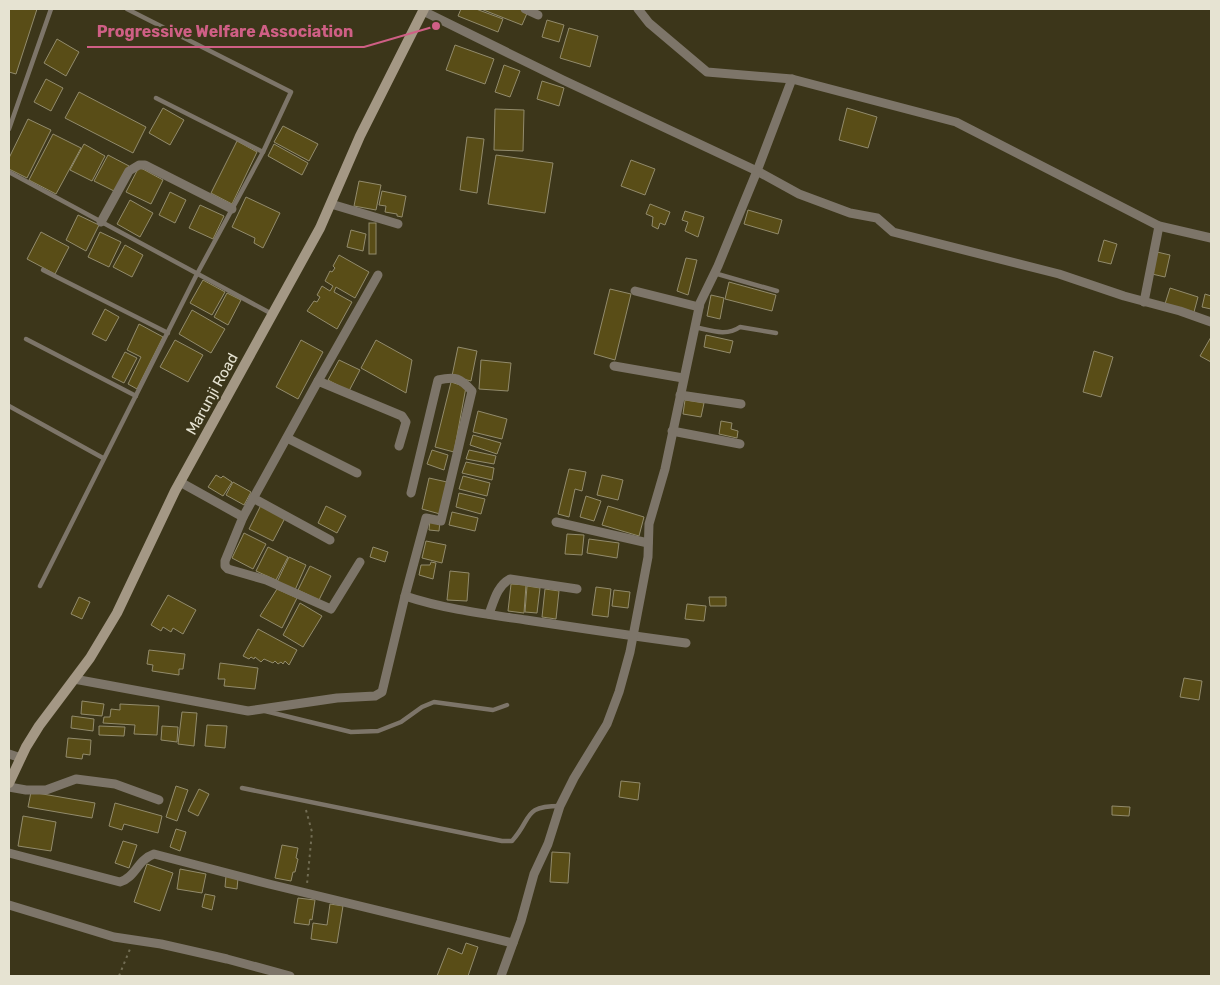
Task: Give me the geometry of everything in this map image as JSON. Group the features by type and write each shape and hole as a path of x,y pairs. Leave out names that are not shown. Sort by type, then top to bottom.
{"street":[{"path":"525,9 538,15"},
{"path":"638,9 649,23 707,72 792,79 956,122 1159,226 1211,238"},
{"path":"423,10 563,80 757,171 799,194 850,213 876,218 893,232 1059,274 1211,322"},
{"name":"Marunji Road","path":"9,785 21,758 39,726 90,658 117,613 180,482 320,228 360,136 423,10"},
{"path":"501,976 534,874 548,844 560,806 574,778 608,724 619,692 644,581 649,524 658,497 699,307 757,171 792,79"},
{"path":"101,222 129,171 139,165 144,165 232,209"},
{"path":"331,204 398,224"},
{"path":"1144,302 1159,226"},
{"path":"360,562 331,609 266,580 228,569 225,566 225,561 242,517 378,275"},
{"path":"635,291 699,307"},
{"path":"614,366 683,378"},
{"path":"74,679 248,711 337,698 375,696 382,692 426,518 441,521 472,391 461,379 448,377 438,380 411,493"},
{"path":"318,381 402,416 406,422 399,446"},
{"path":"680,395 741,404"},
{"path":"672,431 740,444"},
{"path":"287,438 357,473"},
{"path":"180,482 242,517"},
{"path":"253,498 330,540"},
{"path":"556,522 648,543"},
{"path":"489,614 498,590 504,582 510,580 577,589"},
{"path":"405,596 433,605 686,643"},
{"path":"9,754 21,758"},
{"path":"9,785 26,790 46,790 76,779 115,784 159,800"},
{"path":"9,853 120,882 127,880 146,857 154,854 513,943"},
{"path":"9,906 114,937 217,956 264,973 290,976"}],"lane":[{"path":"9,129 51,9"},
{"path":"40,586 197,274 263,152 291,92 127,9"},
{"path":"156,98 263,152"},
{"path":"9,172 272,314"},
{"path":"43,270 168,333"},
{"path":"714,273 777,291"},
{"path":"694,327 727,333 734,332 740,327 776,333"},
{"path":"26,339 136,396"},
{"path":"9,406 103,458"},
{"path":"261,710 351,732 378,731 401,722 422,707 434,702 494,710 507,705"},
{"path":"242,788 502,841 512,841 518,835 527,816 534,809 560,806"}],"path":[{"path":"303,800 312,832 306,893"},
{"path":"119,976 130,950 143,942"}],"building":[{"path":"9,9 37,9 16,74 9,72"},
{"path":"461,9 476,9 503,19 498,32 458,16"},
{"path":"481,9 522,9 528,11 522,25"},
{"path":"547,20 564,25 559,42 542,37"},
{"path":"569,28 598,36 590,67 560,58"},
{"path":"57,39 79,52 66,76 44,63"},
{"path":"455,45 494,59 485,84 446,70"},
{"path":"504,65 520,71 510,97 495,92"},
{"path":"46,79 63,88 51,111 34,102"},
{"path":"542,81 564,88 559,106 537,99"},
{"path":"79,92 146,127 133,153 65,118"},
{"path":"163,108 184,120 170,145 149,133"},
{"path":"847,108 877,117 868,148 839,140"},
{"path":"495,109 524,110 523,151 494,150"},
{"path":"28,119 51,130 27,178 9,169 9,158"},
{"path":"283,126 318,144 309,161 274,142"},
{"path":"53,134 81,148 56,194 29,180"},
{"path":"467,137 484,139 477,193 460,190"},
{"path":"237,141 257,152 232,204 211,193"},
{"path":"84,144 105,156 92,181 70,170"},
{"path":"274,144 308,163 302,175 268,156"},
{"path":"108,155 129,166 116,192 94,181"},
{"path":"496,155 553,163 545,213 488,204"},
{"path":"631,160 655,169 645,195 621,186"},
{"path":"139,167 163,180 151,204 126,192"},
{"path":"359,181 381,185 376,210 354,206"},
{"path":"382,191 406,196 402,217 385,212 386,206 379,205"},
{"path":"170,192 186,200 175,223 159,215"},
{"path":"246,197 280,213 263,248 254,243 255,238 232,227"},
{"path":"130,200 153,213 140,237 117,224"},
{"path":"650,204 670,212 665,225 660,223 658,229 652,226 653,217 646,214"},
{"path":"200,205 224,216 213,239 189,228"},
{"path":"748,210 782,220 778,234 744,224"},
{"path":"685,211 704,217 698,237 685,231 688,222 682,220"},
{"path":"78,215 99,225 86,251 66,240"},
{"path":"369,223 376,223 376,254 369,254"},
{"path":"351,230 366,234 363,251 347,247"},
{"path":"41,232 69,247 55,274 27,259"},
{"path":"100,232 121,242 109,267 88,257"},
{"path":"1104,240 1117,244 1111,264 1098,261"},
{"path":"125,245 143,255 132,277 113,267"},
{"path":"1157,252 1170,255 1165,277 1152,274"},
{"path":"339,255 369,272 355,298 336,287 334,292 352,302 337,329 307,311 314,301 317,302 320,297 317,295 322,286 330,291 333,286 325,281 330,271 332,272 335,268 333,266"},
{"path":"686,258 697,260 688,295 677,291"},
{"path":"203,280 225,292 212,315 190,303"},
{"path":"729,282 776,295 772,311 725,299"},
{"path":"1170,288 1198,297 1194,312 1165,304"},
{"path":"610,289 631,294 615,360 594,354"},
{"path":"227,293 241,300 228,325 214,317"},
{"path":"1205,294 1211,296 1211,309 1202,307"},
{"path":"711,295 724,298 720,319 707,316"},
{"path":"105,309 119,317 106,341 92,334"},
{"path":"192,310 225,329 211,353 179,334"},
{"path":"139,324 163,337 137,389 128,384 141,357 127,350"},
{"path":"706,335 733,341 730,353 704,347"},
{"path":"1211,337 1211,362 1200,356"},
{"path":"175,340 203,355 188,382 160,367"},
{"path":"301,340 323,352 298,399 276,387"},
{"path":"376,340 412,360 406,393 361,368"},
{"path":"458,347 477,351 471,381 452,376"},
{"path":"1094,351 1113,357 1101,397 1083,392"},
{"path":"125,352 137,358 124,383 112,377"},
{"path":"339,360 360,370 349,391 328,380"},
{"path":"481,360 511,363 508,391 479,389"},
{"path":"451,382 466,387 454,452 435,447"},
{"path":"685,400 704,403 701,417 683,414"},
{"path":"478,411 507,419 502,439 473,432"},
{"path":"721,421 732,423 731,429 738,431 737,438 719,434"},
{"path":"473,435 501,443 497,454 470,445"},
{"path":"432,450 448,455 444,470 427,464"},
{"path":"469,450 496,456 494,464 466,459"},
{"path":"466,462 494,468 492,480 462,473"},
{"path":"569,469 586,472 582,491 575,489 569,517 558,514"},
{"path":"216,475 221,478 223,476 232,482 223,496 208,487"},
{"path":"602,475 623,480 618,500 597,495"},
{"path":"463,476 490,483 487,496 459,489"},
{"path":"429,478 447,482 440,514 422,509"},
{"path":"233,482 251,492 244,505 226,495"},
{"path":"459,493 485,499 481,514 456,507"},
{"path":"586,496 601,501 594,521 580,517"},
{"path":"261,505 285,518 273,541 249,529"},
{"path":"326,506 346,516 337,533 318,523"},
{"path":"608,506 644,517 639,536 602,525"},
{"path":"452,512 478,518 475,531 449,525"},
{"path":"430,520 440,521 439,531 429,530"},
{"path":"244,533 266,544 253,569 232,558"},
{"path":"567,534 584,535 582,555 565,554"},
{"path":"589,539 619,543 617,558 587,553"},
{"path":"426,541 446,545 442,563 422,558"},
{"path":"268,547 288,557 276,580 256,571"},
{"path":"373,547 388,552 385,562 370,557"},
{"path":"289,557 306,565 295,590 277,582"},
{"path":"431,562 436,563 433,579 419,575 421,565 430,565"},
{"path":"310,566 331,576 319,600 298,590"},
{"path":"450,571 469,573 467,601 447,600"},
{"path":"511,584 526,585 524,613 508,611"},
{"path":"527,586 540,588 537,613 525,612"},
{"path":"596,587 611,589 608,617 592,615"},
{"path":"277,589 297,598 282,628 260,616"},
{"path":"545,589 559,591 556,619 542,617"},
{"path":"614,590 630,592 628,608 612,606"},
{"path":"168,595 196,610 183,634 173,628 171,632 163,627 161,631 151,625"},
{"path":"79,597 90,602 82,619 71,614"},
{"path":"709,597 726,597 726,606 710,606"},
{"path":"300,603 322,616 303,647 283,635"},
{"path":"687,604 706,606 704,621 685,619"},
{"path":"258,629 297,650 289,665 285,661 283,664 281,662 278,664 275,661 273,663 264,659 261,662 255,657 254,659 251,657 249,659 243,656"},
{"path":"149,650 185,654 183,669 179,669 179,675 152,671 153,665 147,664"},
{"path":"220,663 258,668 255,689 224,686 225,679 218,679"},
{"path":"1184,678 1202,681 1199,700 1180,697"},
{"path":"82,701 104,704 102,716 81,714"},
{"path":"120,704 159,706 157,735 134,734 135,725 103,723 104,717 110,717 111,709 120,710"},
{"path":"182,712 197,713 194,746 178,744"},
{"path":"72,716 94,719 93,731 71,728"},
{"path":"207,725 227,726 225,748 205,746"},
{"path":"99,726 125,727 124,736 99,735"},
{"path":"162,726 178,727 177,742 161,740"},
{"path":"68,738 91,740 90,755 83,754 82,759 66,757"},
{"path":"621,781 640,783 638,800 619,797"},
{"path":"176,786 188,790 177,821 166,817"},
{"path":"199,789 209,794 198,816 188,811"},
{"path":"31,792 95,803 92,818 28,807"},
{"path":"115,803 162,816 158,833 124,824 122,830 109,826"},
{"path":"1112,806 1130,807 1129,816 1112,815"},
{"path":"23,816 56,822 51,851 18,846"},
{"path":"176,829 186,832 180,851 170,847"},
{"path":"123,841 137,845 129,868 115,863"},
{"path":"282,845 298,848 296,858 298,859 291,881 275,878"},
{"path":"552,852 570,853 568,883 550,882"},
{"path":"147,864 173,873 160,911 134,902"},
{"path":"180,869 206,874 202,893 177,889"},
{"path":"226,876 238,878 237,889 225,887"},
{"path":"205,894 215,896 212,910 202,907"},
{"path":"298,898 315,900 312,920 310,919 309,925 294,923"},
{"path":"330,904 343,906 337,943 311,939 313,923 327,925"},
{"path":"466,943 478,947 468,976 437,976 448,948 462,954"}],"place":[{"name":"Progressive Welfare Association","path":"436,26"}]}
